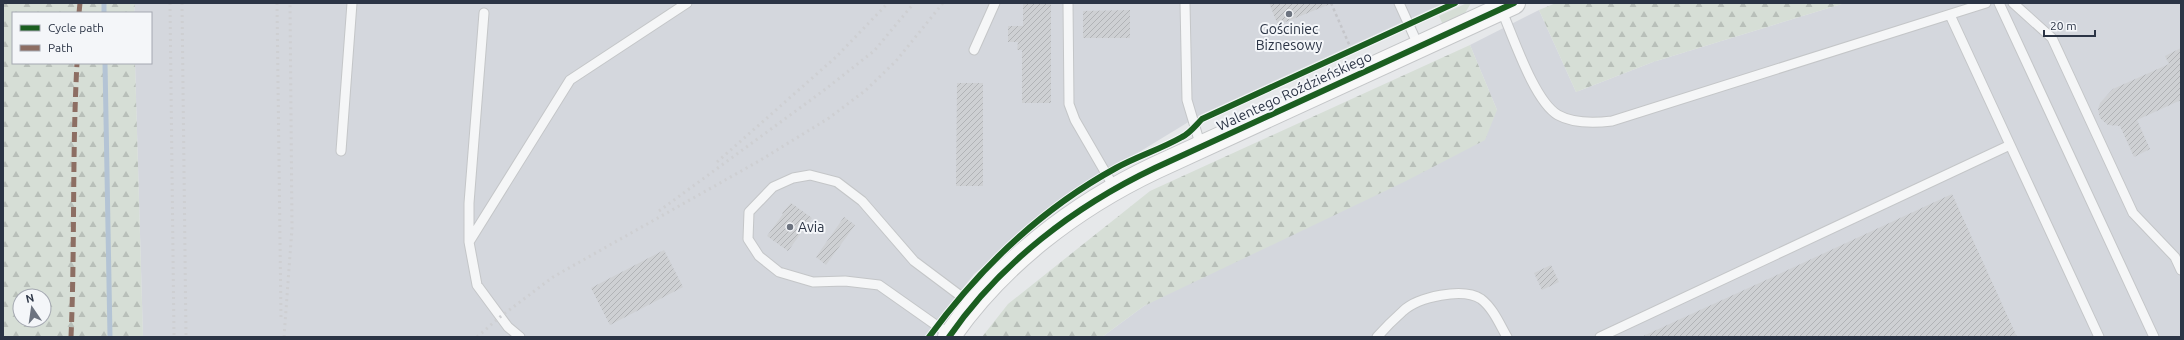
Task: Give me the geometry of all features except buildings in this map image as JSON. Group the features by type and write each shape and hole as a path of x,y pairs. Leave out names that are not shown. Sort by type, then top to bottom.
{"street":[{"name":"Walentego Roździeńskiego","path":"950,336 974,306 1005,272 1040,241 1088,205 1115,189 1201,147 1507,6"}],"lane":[{"path":"341,151 352,3"},
{"path":"469,242 570,80 687,3"},
{"path":"974,50 995,3"},
{"path":"1068,3 1069,104 1075,120 1115,189"},
{"path":"1185,3 1187,27 1187,100 1201,147"},
{"path":"1399,3 1419,47"},
{"path":"1507,6 1536,89 1545,104 1558,115 1570,120 1597,122 1612,121 1986,3"},
{"path":"2000,3 2154,337"},
{"path":"2013,3 2052,38 2133,213 2175,257 2181,270"},
{"path":"484,13 469,203 469,242 477,285 508,327 520,337"},
{"path":"1950,15 2099,337"},
{"path":"1600,337 2010,145"},
{"path":"950,336 879,285 845,281 813,282 779,272 759,256 748,239 749,212 773,187 793,178 810,175 836,182 862,201 914,261 974,306"},
{"path":"1377,337 1404,310 1429,298 1454,292 1480,299 1496,318 1507,337"}],"path":[{"path":"1331,3 1352,51"}],"shaded area":[{"path":"135,3 1444,3 1200,115 1085,185 974,274 925,337 143,337 135,64 152,64 152,12 134,12"},
{"path":"1845,3 2181,3 2181,337 1102,337 1144,306 1497,110 1470,45 1539,10 1576,92 1653,62"}],"green space":[{"path":"3,3 135,3 134,12 12,12 12,64 135,64 143,337 3,337"},
{"path":"1467,3 1471,3 1465,13 1443,25 1439,16"},
{"path":"1556,3 1845,3 1653,62 1576,92 1539,10"},
{"path":"1470,45 1497,110 1485,140 1406,181 1144,306 1102,337 982,337 1008,304 1150,191"}],"waterway":[{"path":"104,3 104,12"},
{"path":"105,64 110,337"}],"railway":[{"path":"170,3 174,337"},
{"path":"182,3 186,337"},
{"path":"277,3 281,319"},
{"path":"284,337 292,228 290,3"},
{"path":"717,162 836,57 888,3"},
{"path":"659,211 823,91 874,51 914,3"},
{"path":"477,337 500,317 553,277 759,161 829,118 866,90 896,61 943,3"}],"marked path":[{"path":"79,12 80,3"},
{"path":"71,337 77,64"}],"cycle path":[{"path":"929,337 948,312 990,264 1037,222 1088,184 1116,168 1182,137 1202,119 1455,3"},
{"path":"949,337 969,310 1015,261 1041,239 1096,200 1155,168 1514,3"}],"place":[{"name":"Gościniec Biznesowy","path":"1289,14"},
{"name":"Avia","path":"790,227"}]}
